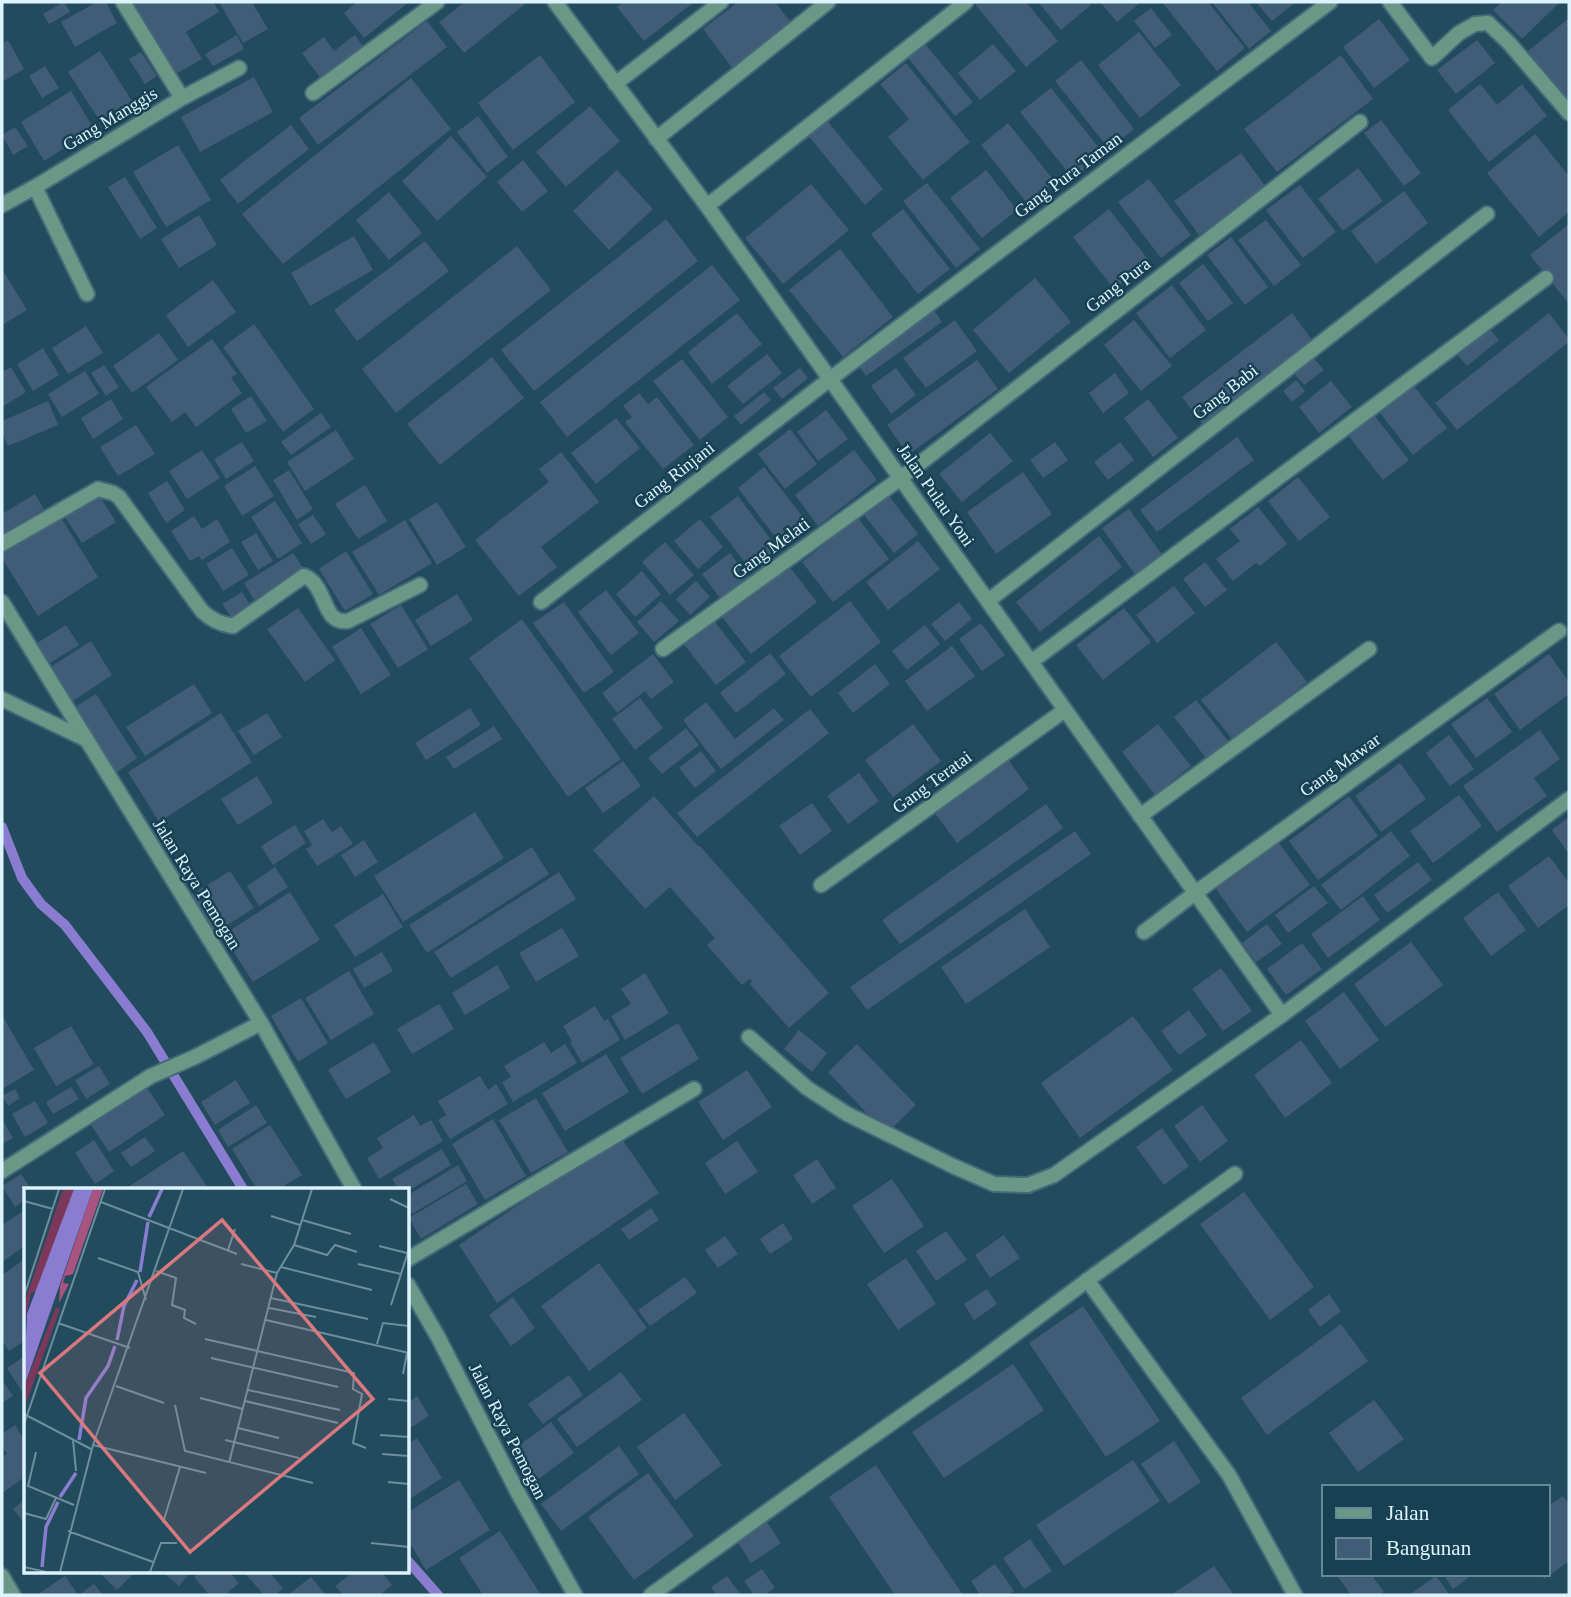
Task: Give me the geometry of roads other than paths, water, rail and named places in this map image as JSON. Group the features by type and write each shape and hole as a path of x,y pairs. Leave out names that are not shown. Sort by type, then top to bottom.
{"street":[{"path":"124,2 182,98"},
{"path":"313,93 437,2"},
{"name":"Jalan Pulau Yoni","path":"555,2 707,206 1282,1015"},
{"path":"615,84 721,2"},
{"path":"656,139 828,2"},
{"path":"707,206 966,2"},
{"name":"Gang Pura Taman","path":"830,379 1329,2"},
{"path":"1390,2 1432,58 1459,33 1475,24 1488,23 1569,113"},
{"name":"Gang Manggis","path":"2,205 182,98 239,68"},
{"name":"Gang Pura","path":"901,478 1360,122"},
{"path":"35,187 88,294"},
{"name":"Gang Babi","path":"988,601 1487,214"},
{"path":"1031,662 1546,278"},
{"name":"Gang Rinjani","path":"541,602 830,379"},
{"name":"Gang Melati","path":"663,649 901,478"},
{"path":"2,544 98,489 120,497 202,611 214,621 225,625 233,626 304,576 316,583 331,615 342,622 420,585"},
{"name":"Jalan Raya Pemogan","path":"2,602 261,1023 353,1188"},
{"name":"Gang Mawar","path":"1144,932 1559,631"},
{"path":"1140,816 1369,649"},
{"path":"2,699 85,739"},
{"name":"Gang Teratai","path":"821,885 1065,710"},
{"path":"748,1037 807,1088 847,1114 953,1167 994,1184 1028,1185 1054,1175 1282,1015 1569,799"},
{"path":"2,1171 151,1076 261,1023"},
{"path":"410,1258 694,1089"},
{"path":"651,1595 971,1368 1235,1174"},
{"path":"1090,1278 1228,1475 1295,1595"},
{"name":"Jalan Raya Pemogan","path":"410,1288 575,1595"},
{"path":"2,1576 13,1595"}],"waterway":[{"path":"2,827 22,878 41,904 65,925 147,1032 242,1188"},
{"path":"410,1563 438,1595"}]}
